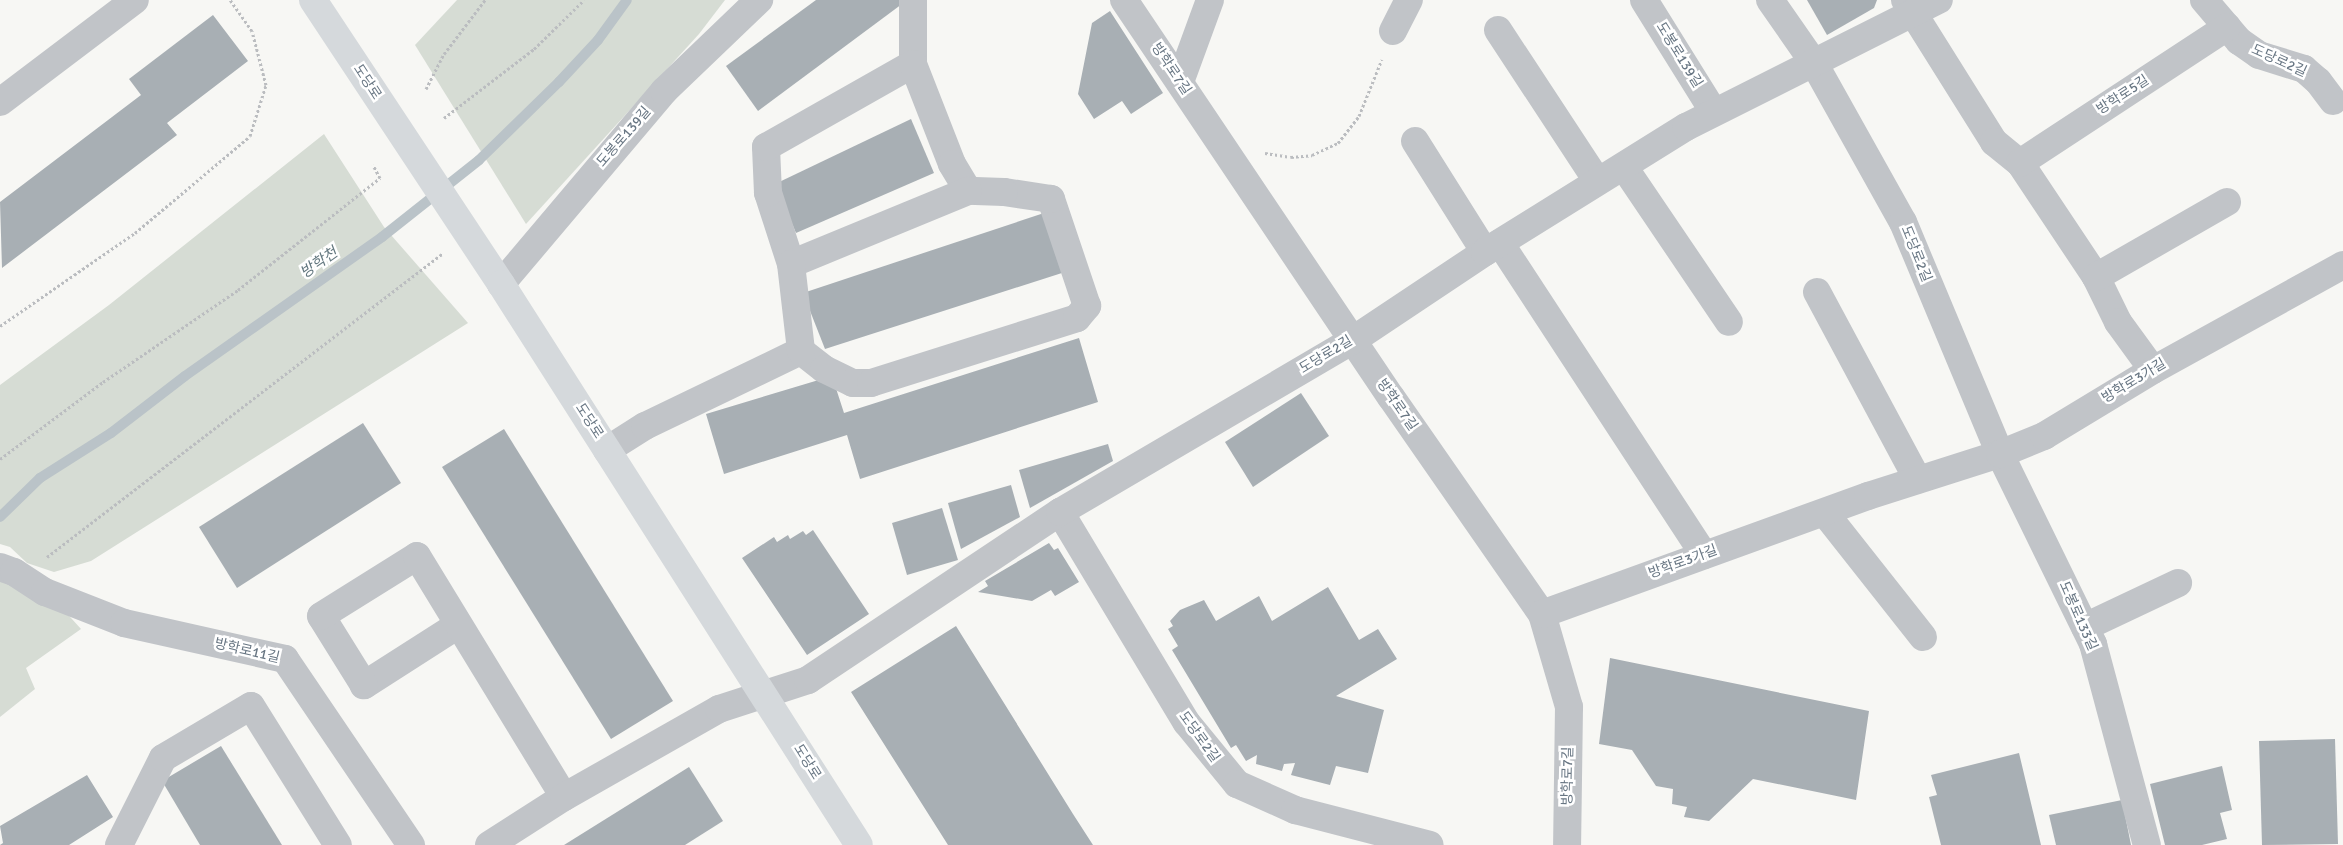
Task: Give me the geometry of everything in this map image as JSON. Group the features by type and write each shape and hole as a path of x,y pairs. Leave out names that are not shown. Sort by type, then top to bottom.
{"main road":[{"name":"도당로","path":"313,0 501,284 859,845"}],"street":[{"path":"0,102 135,0"},
{"name":"도봉로139길","path":"501,284 664,91 759,0"},
{"path":"913,0 913,64 952,164 968,191"},
{"name":"방학로7길","path":"1124,0 1353,340 1542,614 1569,706 1567,845"},
{"path":"1180,82 1210,0"},
{"path":"1393,31 1410,0"},
{"name":"도봉로139길","path":"1644,0 1713,110"},
{"path":"1770,0 1814,63"},
{"name":"도당로2길","path":"489,845 564,797 719,709 808,680 1060,512 1353,340 1492,248 1713,110 1814,63 1909,7 1939,0"},
{"name":"도당로2길","path":"2204,0 2227,27 2259,55 2304,69 2318,81 2333,101"},
{"path":"1909,7 1954,74 1994,142 2020,163 2096,278 2118,322 2153,370"},
{"name":"방학로5길","path":"2020,163 2227,27"},
{"path":"1498,30 1598,181"},
{"name":"도당로2길","path":"1814,63 1903,222 2000,454"},
{"path":"791,264 968,191 1004,192 1051,199 1087,306 1077,318 870,382 853,382 824,369 800,351 791,264 768,193 766,147 913,64"},
{"path":"1415,142 1492,248 1704,554"},
{"path":"1624,166 1729,322"},
{"path":"2096,278 2227,202"},
{"name":"방학로3가길","path":"1542,614 1704,554 1918,480 2000,454 2044,436 2153,370 2343,266"},
{"path":"1817,292 1918,480"},
{"path":"607,450 645,426 800,351"},
{"name":"도봉로133길","path":"2000,454 2093,644 2147,845"},
{"name":"도당로2길","path":"1060,512 1187,723 1236,784 1294,810 1430,845"},
{"path":"1825,513 1923,637"},
{"path":"458,625 364,685 320,616 416,556 564,797"},
{"name":"방학로11길","path":"0,567 25,579 45,592 124,623 285,660 412,845"},
{"path":"2085,627 2178,582"},
{"path":"119,845 163,758 251,706 338,845"}],"path":[{"path":"0,326 135,233 250,136 266,85 252,31 230,0"},
{"path":"426,89 444,54 484,0"},
{"path":"444,118 534,49 584,0"},
{"path":"1229,155 1252,152 1291,157 1312,155 1338,143 1359,116 1393,31"},
{"path":"0,459 103,382 238,290 380,178 373,165"},
{"path":"25,579 59,548 232,418 466,231"}],"shaded area":[{"path":"457,0 725,0 699,34 526,224 415,45"},
{"path":"324,134 384,227 468,323 91,561 54,572 27,563 10,547 0,544 0,385 109,305"},
{"path":"0,577 62,608 81,629 26,668 35,689 0,717"}],"building":[{"path":"816,0 899,0 902,4 758,111 726,66"},
{"path":"1807,0 1877,0 1874,8 1827,35"},
{"path":"1110,11 1163,93 1131,114 1122,101 1094,119 1078,94 1092,23"},
{"path":"213,15 248,61 167,123 177,135 2,268 0,202 141,95 129,79"},
{"path":"911,119 934,173 796,233 775,184"},
{"path":"1044,213 1065,272 825,349 803,293"},
{"path":"1079,338 1098,402 860,479 847,435 724,474 706,414 832,376 844,413"},
{"path":"1301,393 1329,436 1253,487 1225,442"},
{"path":"363,423 401,483 237,588 199,527"},
{"path":"504,429 673,701 611,739 442,467"},
{"path":"1108,444 1113,461 1030,508 1019,470"},
{"path":"1011,485 1020,517 961,549 948,503"},
{"path":"942,508 958,560 907,575 892,523"},
{"path":"813,530 869,614 807,655 742,558 774,537 777,542 788,535 790,539 803,531 806,535"},
{"path":"1049,543 1054,550 1058,548 1079,582 1055,596 1051,590 1032,601 978,592 988,586 985,581"},
{"path":"1328,587 1359,640 1378,629 1397,659 1336,696 1384,710 1368,773 1336,766 1330,785 1291,775 1295,763 1284,764 1282,771 1256,764 1257,755 1246,761 1236,745 1231,748 1172,650 1178,646 1168,629 1173,626 1170,621 1180,610 1204,600 1216,621 1259,596 1272,621"},
{"path":"956,626 1093,845 948,845 851,692"},
{"path":"1610,658 1869,711 1856,800 1753,779 1709,821 1684,817 1687,807 1672,804 1673,789 1656,786 1632,750 1599,744"},
{"path":"2335,739 2338,844 2262,845 2259,741"},
{"path":"221,746 282,845 200,845 162,781"},
{"path":"2019,753 2041,845 1941,845 1929,797 1937,795 1931,775"},
{"path":"2222,766 2232,810 2220,813 2227,839 2202,845 2165,845 2150,784"},
{"path":"689,767 723,821 685,845 564,845"},
{"path":"87,775 113,817 69,845 0,845 3,843 0,826"},
{"path":"2122,800 2131,845 2056,845 2049,815"}],"waterway":[{"name":"방학천","path":"0,517 40,478 111,433 185,376 382,237 479,160 559,82 598,40 627,0"}]}
